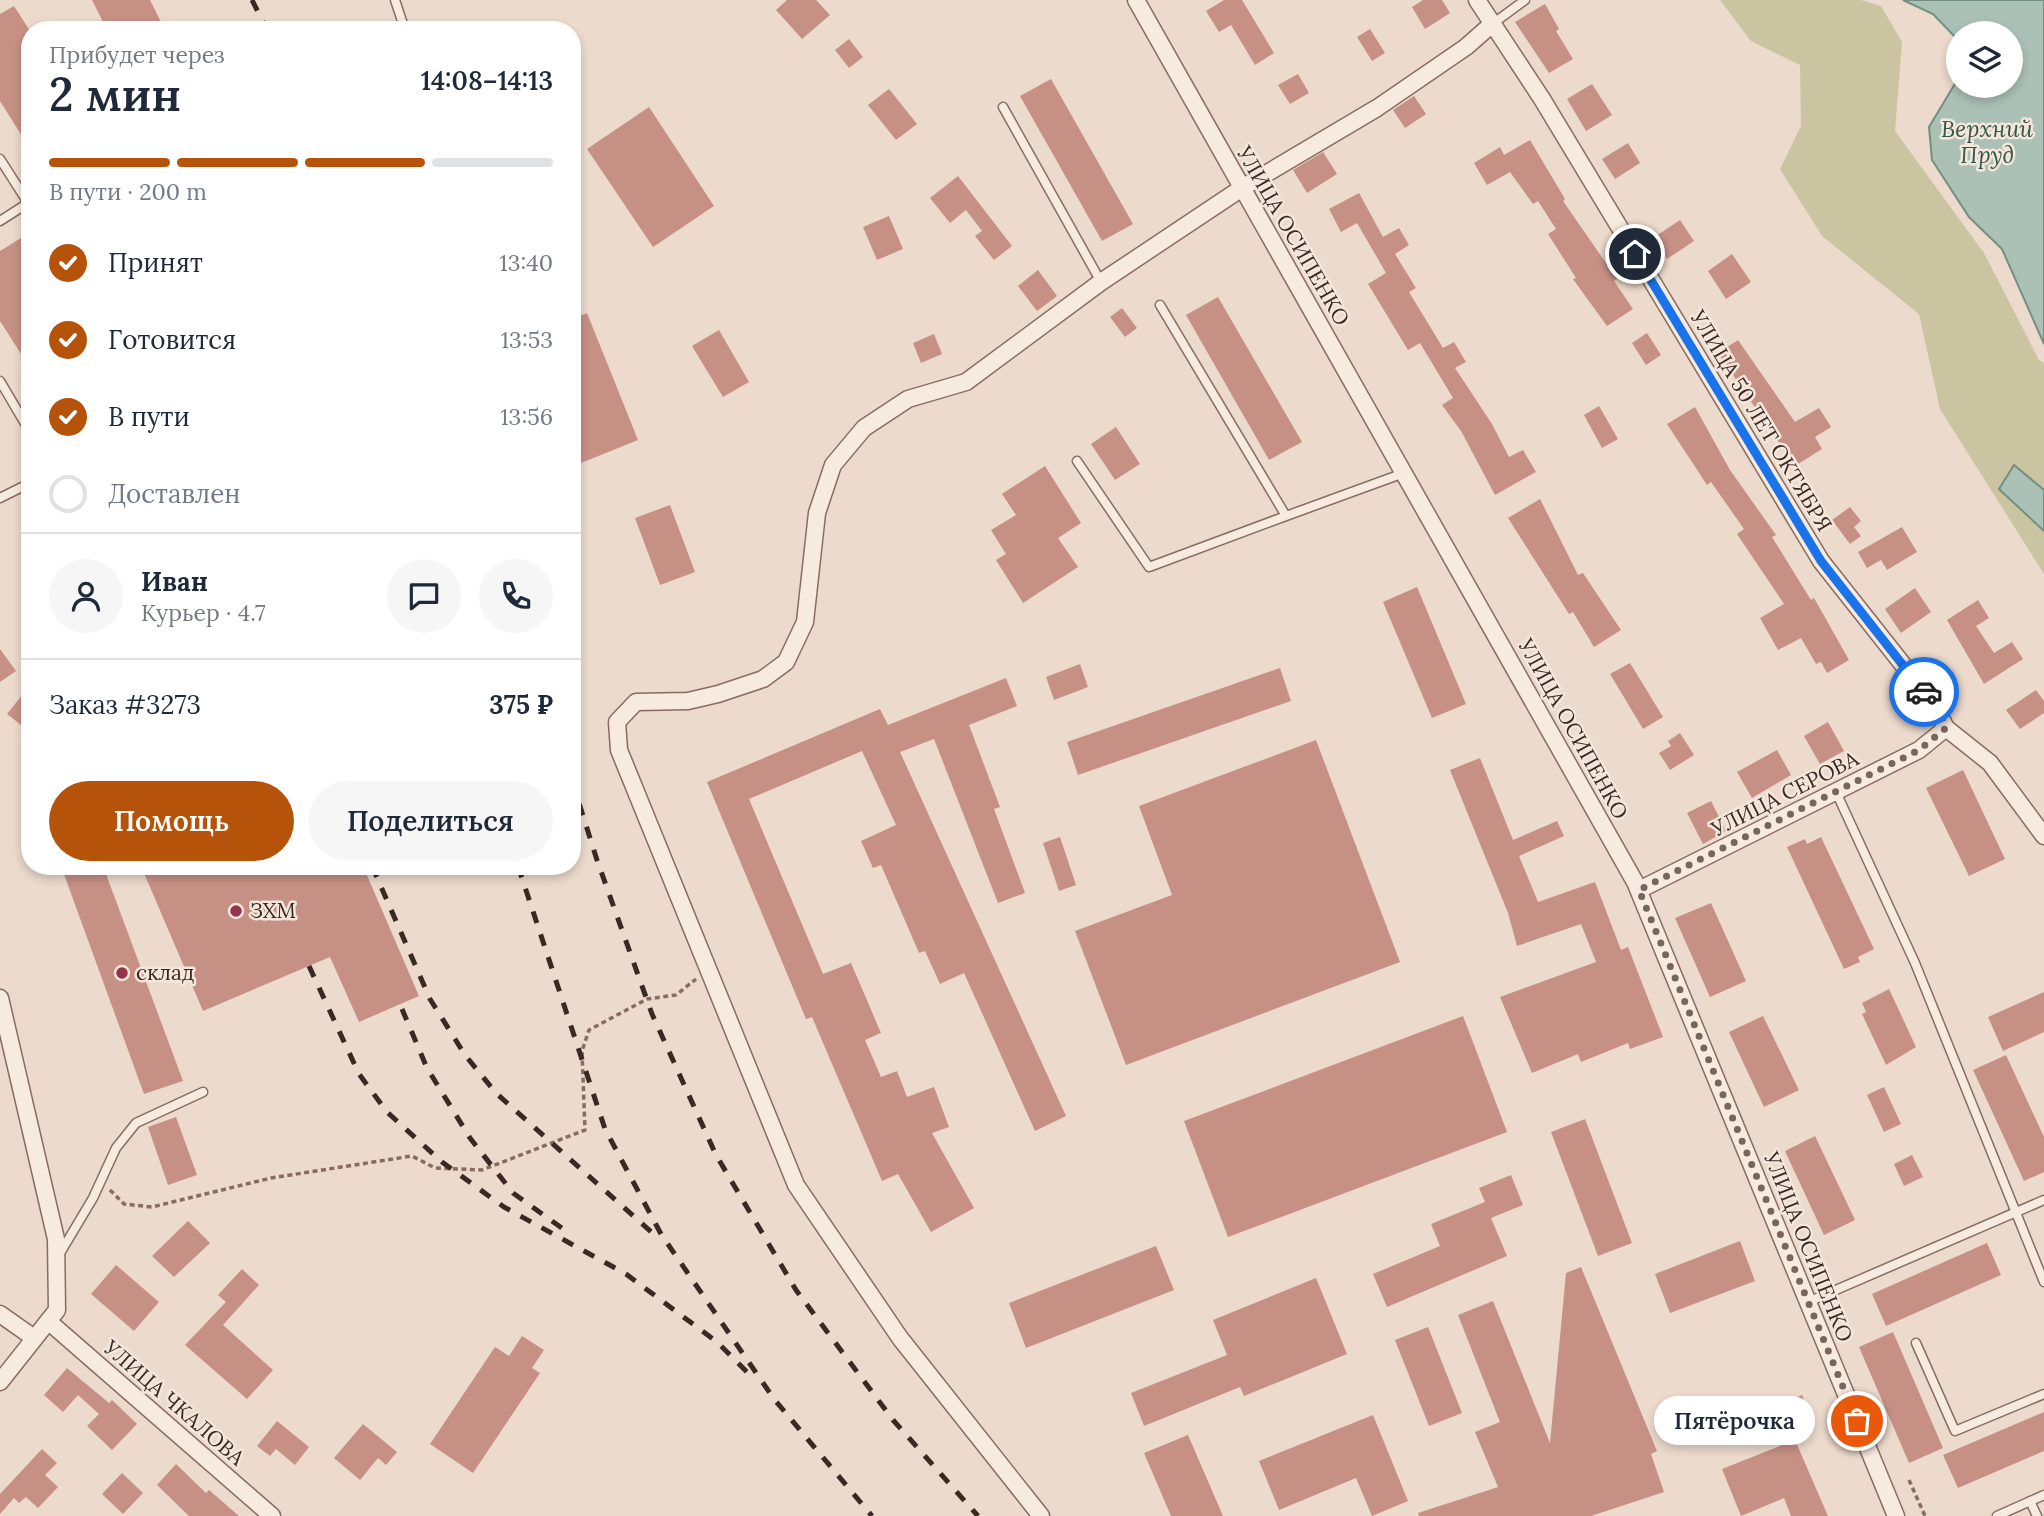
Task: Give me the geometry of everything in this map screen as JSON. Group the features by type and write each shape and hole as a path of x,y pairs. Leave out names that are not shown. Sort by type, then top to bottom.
{"street":[{"name":"УЛИЦА ОСИПЕНКО","path":"1136,0 1639,890 1896,1516"},
{"name":"УЛИЦА 50 ЛЕТ ОКТЯБРЯ","path":"1477,0 1542,99 1821,561 1934,704 1946,728 1990,763 2044,836"},
{"path":"1041,1516 900,1338 796,1185 619,750 617,722 636,702 688,701 718,694 762,679 786,662 804,622 817,513 833,465 864,429 908,399 966,382 1101,282 1242,188 1377,108 1466,47 1491,25"},
{"name":"УЛИЦА СЕРОВА","path":"1639,890 1919,750 1946,728"},
{"path":"0,998 56,1238 57,1310 0,1382"},
{"path":"0,1314 34,1338"},
{"name":"УЛИЦА ЧКАЛОВА","path":"48,1321 272,1516"}],"lane":[{"path":"395,0 402,21"},
{"path":"1491,25 1525,0"},
{"path":"1003,107 1101,282"},
{"path":"0,159 21,192"},
{"path":"0,221 21,209"},
{"path":"1160,305 1286,516"},
{"path":"0,381 21,417"},
{"path":"1077,461 1149,567 1404,473"},
{"path":"0,498 21,488"},
{"path":"1836,792 1915,963 2044,1282"},
{"path":"56,1261 101,1182 116,1148 136,1123 203,1092"},
{"path":"1808,1302 2044,1200"},
{"path":"1916,1343 1955,1431 2044,1394"},
{"path":"1997,1516 2044,1495"},
{"path":"2030,1501 2037,1516"}],"path":[{"path":"101,1182 124,1204 152,1207 271,1178 412,1156 435,1168 482,1170 585,1130 582,1051 589,1030 647,999 676,995 707,970"},
{"path":"1909,1480 1925,1516"}],"shaded area":[{"path":"1720,0 1861,0 1881,6 1902,42 1895,131 1984,253 2039,360 2044,363 2044,574 1940,409 1919,314 1822,236 1780,169 1801,126 1800,65 1751,41"}],"water":[{"name":"Верхний Пруд","path":"1903,0 2044,0 2044,344 2002,249 1969,217 1932,160 1929,127 1946,98 2023,98 2023,21 1946,21 1946,28 1933,14"},
{"path":"2014,465 2044,490 2044,531 1999,489"}],"building":[{"path":"92,0 150,0 160,21 102,21"},
{"path":"787,0 816,0 830,15 802,39 776,10"},
{"path":"1224,0 1242,0 1274,53 1255,65 1231,25 1219,32 1206,11"},
{"path":"1423,0 1442,0 1450,13 1425,29 1412,7"},
{"path":"1545,4 1559,29 1556,31 1573,59 1549,73 1515,22"},
{"path":"14,6 24,21 21,21 21,135 0,101 0,14"},
{"path":"1370,29 1385,53 1372,61 1357,37"},
{"path":"849,39 863,57 849,68 835,50"},
{"path":"1298,74 1309,93 1290,104 1278,85"},
{"path":"1051,79 1133,224 1102,241 1020,96"},
{"path":"1592,84 1612,115 1586,131 1567,99"},
{"path":"889,89 917,124 896,140 868,105"},
{"path":"1414,96 1426,114 1405,128 1393,110"},
{"path":"649,107 714,206 653,247 587,149"},
{"path":"1530,140 1565,199 1563,201 1617,279 1614,281 1633,309 1607,326 1573,279 1576,278 1548,234 1556,229 1538,201 1533,204 1510,172 1487,185 1474,163 1500,147 1504,155"},
{"path":"1628,143 1640,163 1615,179 1602,159"},
{"path":"1323,152 1337,174 1307,193 1293,170"},
{"path":"958,176 1012,246 994,260 975,236 982,231 966,210 950,223 930,198"},
{"path":"1359,193 1383,237 1399,228 1409,245 1395,254 1416,288 1409,292 1443,348 1454,342 1466,362 1455,368 1492,424 1509,457 1523,450 1536,472 1495,495 1461,431 1442,405 1453,398 1420,343 1408,350 1368,284 1386,273 1357,223 1341,232 1329,209"},
{"path":"889,216 903,249 877,260 863,227"},
{"path":"1680,220 1694,241 1667,259 1653,238"},
{"path":"21,238 21,354 0,321 0,251"},
{"path":"1732,254 1751,282 1726,299 1708,271"},
{"path":"1038,270 1057,296 1037,311 1018,286"},
{"path":"1218,297 1302,442 1269,460 1186,315"},
{"path":"1122,308 1137,328 1125,337 1110,317"},
{"path":"587,313 638,440 581,463 581,315"},
{"path":"719,330 749,382 723,397 692,346"},
{"path":"1647,333 1661,355 1646,365 1632,343"},
{"path":"934,334 942,354 921,363 913,343"},
{"path":"1738,340 1795,422 1819,408 1831,427 1815,437 1822,449 1795,466 1718,353"},
{"path":"1599,406 1618,439 1602,448 1584,415"},
{"path":"1695,407 1730,470 1776,535 1772,537 1811,600 1814,598 1849,660 1827,673 1821,662 1816,664 1801,638 1778,650 1760,618 1784,604 1737,534 1744,529 1711,482 1707,485 1667,424"},
{"path":"1116,427 1140,464 1115,480 1091,444"},
{"path":"1045,466 1081,523 1058,538 1078,567 1023,603 996,560 1006,554 991,530 1016,515 1002,494"},
{"path":"1540,499 1578,575 1583,573 1621,630 1594,647 1573,612 1569,614 1508,518"},
{"path":"670,505 695,572 660,585 635,518"},
{"path":"1850,507 1861,521 1854,527 1861,536 1850,544 1832,520"},
{"path":"1902,527 1917,552 1887,570 1881,560 1867,568 1858,552"},
{"path":"1417,587 1466,704 1432,718 1383,602"},
{"path":"1915,588 1931,612 1901,633 1885,609"},
{"path":"1978,600 1989,618 1976,626 1994,653 2012,642 2023,659 1984,684 1947,620"},
{"path":"0,649 16,671 0,682"},
{"path":"1630,663 1663,717 1643,729 1610,674"},
{"path":"1080,664 1088,687 1054,700 1046,677"},
{"path":"1280,668 1291,701 1078,775 1067,742"},
{"path":"1006,678 1017,706 969,725 1000,807 994,809 1025,893 998,903 934,739 900,752 1066,1116 1035,1131 964,973 940,984 925,951 919,953 881,865 873,868 861,841 896,825 862,751 749,799 823,974 851,963 881,1033 865,1040 881,1077 897,1071 907,1097 934,1087 949,1127 932,1133 974,1208 931,1232 898,1174 882,1181 812,1017 806,1019 707,782 880,709 888,725"},
{"path":"2036,690 2044,701 2044,713 2020,729 2006,710"},
{"path":"21,696 21,725 7,714"},
{"path":"1828,722 1844,751 1820,764 1804,736"},
{"path":"1680,733 1694,755 1670,770 1659,753 1671,746 1668,741"},
{"path":"1316,740 1400,962 1126,1065 1075,931 1172,895 1139,806"},
{"path":"1777,750 1791,775 1752,798 1737,772"},
{"path":"1480,758 1513,840 1557,821 1564,836 1519,856 1538,902 1595,882 1621,950 1628,947 1663,1037 1630,1049 1628,1043 1581,1062 1578,1054 1532,1073 1500,997 1596,962 1581,924 1517,946 1508,913 1450,770"},
{"path":"1963,770 2005,859 1969,876 1926,788"},
{"path":"1711,801 1726,831 1703,844 1687,813"},
{"path":"1060,837 1076,885 1059,891 1043,843"},
{"path":"1821,837 1874,949 1858,957 1860,962 1844,969 1787,847 1805,839 1807,844"},
{"name":"склад","path":"64,875 106,875 183,1081 144,1094"},
{"name":"ЗХМ","path":"145,875 367,875 419,996 359,1022 330,957 203,1011"},
{"path":"1711,903 1746,981 1710,997 1675,918"},
{"path":"1889,989 1916,1047 1886,1065 1862,1014 1866,1012 1862,1003"},
{"path":"2044,992 2044,1032 2003,1051 1988,1017"},
{"path":"1463,1016 1507,1132 1228,1237 1184,1121"},
{"path":"1763,1016 1799,1090 1764,1107 1729,1032"},
{"path":"2006,1055 2044,1137 2044,1172 2024,1181 1973,1070"},
{"path":"1884,1087 1901,1124 1884,1132 1867,1095"},
{"path":"176,1117 197,1175 168,1185 148,1127"},
{"path":"1585,1119 1632,1243 1598,1256 1551,1132"},
{"path":"1815,1136 1855,1220 1824,1235 1785,1151"},
{"path":"1912,1155 1923,1177 1904,1186 1894,1164"},
{"path":"1511,1175 1523,1205 1491,1218 1507,1256 1387,1307 1373,1274 1440,1246 1431,1224 1485,1202 1479,1188"},
{"path":"188,1221 210,1243 174,1277 152,1256"},
{"path":"1740,1241 1755,1281 1670,1313 1655,1274"},
{"path":"1987,1243 2001,1275 1886,1326 1872,1294"},
{"path":"1156,1246 1174,1290 1026,1348 1009,1303"},
{"path":"116,1265 159,1302 134,1331 91,1294"},
{"path":"1581,1267 1657,1451 1651,1454 1664,1492 1591,1516 1419,1516 1418,1513 1498,1487 1475,1432 1500,1422 1458,1315 1493,1301 1550,1443 1566,1273"},
{"path":"242,1269 259,1285 223,1325 273,1370 247,1399 185,1345 226,1302 218,1295"},
{"path":"1316,1278 1347,1354 1244,1396 1240,1387 1144,1426 1131,1393 1227,1355 1213,1320"},
{"path":"1428,1327 1462,1413 1429,1426 1395,1340"},
{"path":"1893,1332 1943,1448 1909,1463 1859,1347"},
{"path":"522,1336 544,1350 532,1368 540,1373 473,1473 430,1444 495,1347 509,1356"},
{"path":"67,1368 109,1403 112,1400 137,1424 112,1450 87,1426 99,1414 78,1395 63,1412 44,1395"},
{"path":"1802,1395 1808,1410 1790,1418 1784,1403"},
{"path":"2044,1412 2044,1451 1958,1488 1943,1455"},
{"path":"1373,1415 1408,1501 1372,1516 1356,1478 1279,1510 1259,1461"},
{"path":"277,1421 309,1447 295,1465 276,1449 270,1456 257,1446"},
{"path":"363,1424 397,1452 386,1465 378,1458 360,1480 334,1458"},
{"path":"1188,1435 1223,1516 1171,1516 1144,1453"},
{"path":"1795,1440 1828,1516 1791,1516 1784,1498 1741,1516 1722,1469"},
{"path":"42,1449 57,1463 45,1475 58,1487 38,1508 26,1497 19,1503 14,1498 0,1514 0,1494"},
{"path":"176,1464 206,1493 209,1490 239,1516 189,1516 157,1485"},
{"path":"122,1473 143,1493 123,1514 102,1494"}],"railway":[{"path":"252,0 262,21"},
{"path":"581,809 652,1014 716,1155 796,1290 893,1420 978,1516"},
{"path":"376,875 430,999 465,1055 496,1093 657,1237"},
{"path":"521,875 605,1129 661,1234 774,1399 872,1516"},
{"path":"309,966 359,1074 387,1112 442,1162 504,1207 626,1274 717,1342 749,1374"},
{"path":"402,1009 427,1068 470,1138 513,1193 566,1231"}],"way so far":[{"path":"1857,1421 1639,890 1919,750 1946,728 1942,716 1924,692"}],"place":[{"name":"ЗХМ","path":"236,911"},
{"name":"склад","path":"122,973"},
{"name":"Пятёрочка","path":"1857,1421"}],"route":[{"path":"1635,254 1821,561 1924,692"}]}
